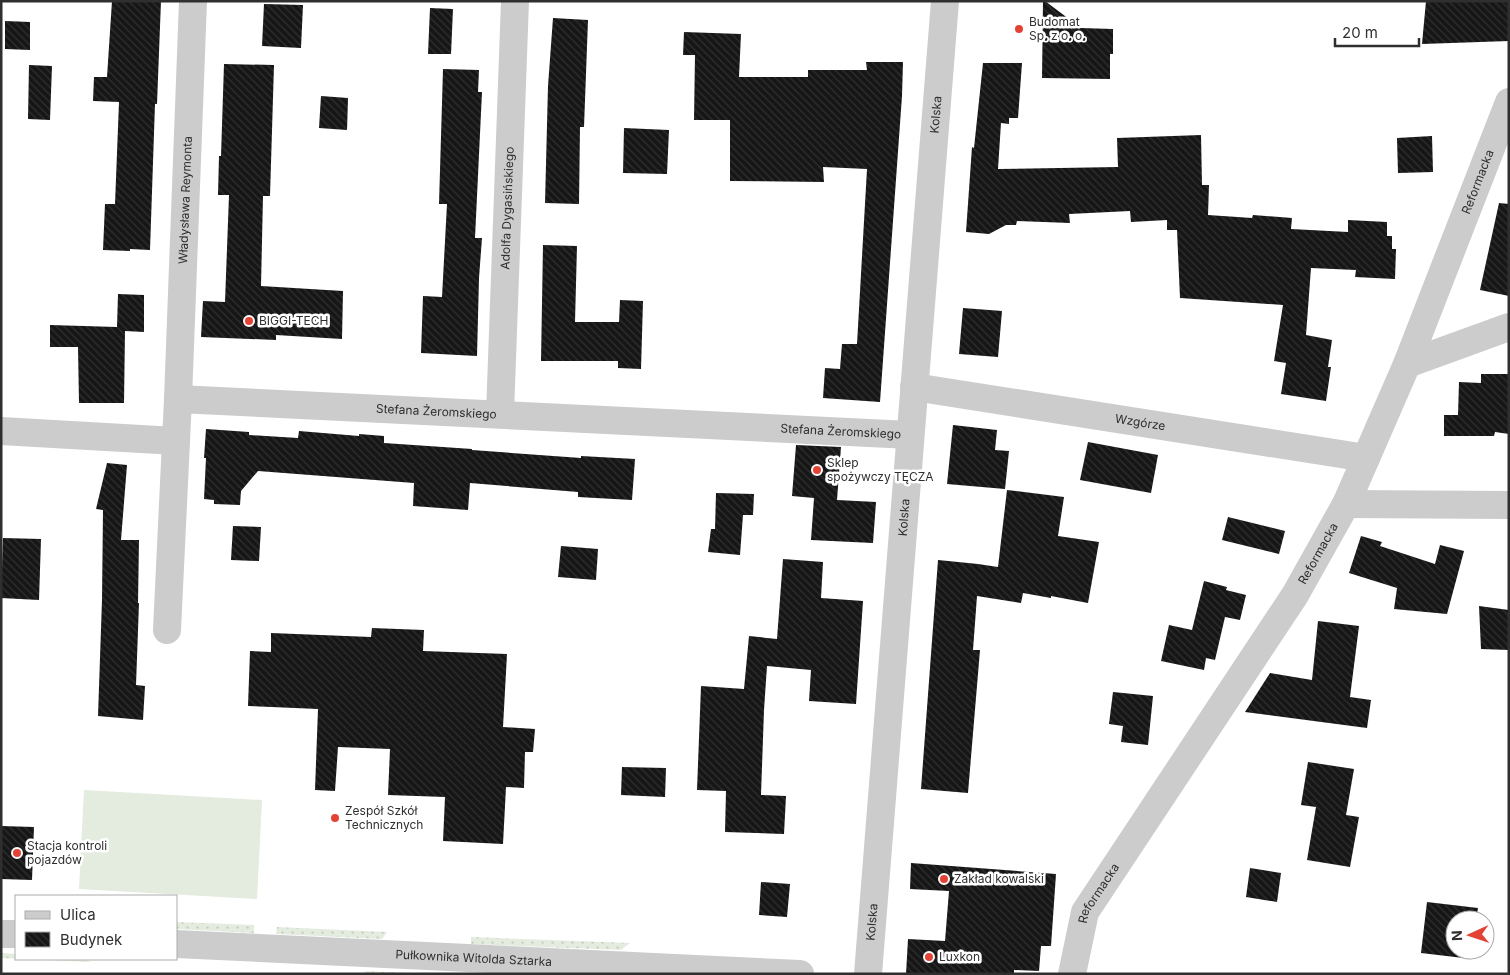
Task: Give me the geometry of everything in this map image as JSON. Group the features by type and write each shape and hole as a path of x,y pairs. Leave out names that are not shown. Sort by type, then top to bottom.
{"street":[{"name":"Władysława Reymonta","path":"178,399 193,1"},
{"name":"Adolfa Dygasińskiego","path":"500,414 515,1"},
{"name":"Kolska","path":"868,974 945,1"},
{"name":"Reformacka","path":"1072,974 1085,912 1295,595 1346,504 1407,364 1509,102"},
{"path":"1407,364 1509,327"},
{"name":"Wzgórze","path":"914,387 1366,458"},
{"name":"Stefana Żeromskiego","path":"178,399 910,435"},
{"path":"167,630 178,399"},
{"path":"1,431 176,441"},
{"path":"1346,504 1509,505"},
{"path":"1,934 15,934"},
{"name":"Pułkownika Witolda Sztarka","path":"178,944 800,974"}],"shaded area":[{"path":"84,790 262,800 257,899 79,889"},
{"path":"178,922 254,925 254,933 178,929"},
{"path":"277,927 387,932 382,939 276,934"},
{"path":"471,937 630,943 621,950 471,944"},
{"path":"1,953 15,954 15,959 1,958"},
{"path":"46,960 86,960 91,962"},
{"path":"365,971 433,974 364,974"}],"building":[{"path":"112,1 161,1 150,250 103,250 105,204 115,204 119,102 93,101 94,77 107,77"},
{"path":"1043,1 1081,28 1113,29 1110,79 1042,78"},
{"path":"1426,1 1509,1 1509,41 1422,44"},
{"path":"264,4 303,5 301,48 262,46"},
{"path":"430,8 453,9 451,54 428,54"},
{"path":"553,18 588,20 584,127 580,127 579,204 545,203 548,86"},
{"path":"5,21 30,22 30,50 5,49"},
{"path":"684,32 741,34 739,77 808,77 808,70 867,70 866,62 903,62 880,402 823,398 825,368 840,369 842,344 857,344 867,169 823,167 824,182 730,181 730,120 694,120 695,55 683,55"},
{"path":"983,63 1022,63 1018,118 1009,118 1009,124 1001,123 998,169 1118,167 1117,138 1201,135 1202,185 1209,185 1208,215 1252,218 1253,215 1292,218 1291,229 1348,232 1348,220 1387,222 1387,236 1392,236 1392,249 1396,249 1395,279 1355,277 1356,270 1311,268 1306,335 1332,340 1328,367 1331,367 1326,401 1281,394 1286,363 1274,361 1283,305 1180,298 1177,230 1167,230 1167,220 1131,222 1130,211 1069,214 1070,223 1017,221 1016,225 1006,225 989,234 966,232 972,147 974,148"},
{"path":"224,64 274,65 270,196 263,196 261,286 343,291 342,339 276,335 276,340 201,337 203,301 225,302 229,195 218,195"},
{"path":"29,65 52,66 50,120 28,119"},
{"path":"443,69 479,70 478,92 482,92 475,238 482,238 477,356 421,353 423,296 442,297 447,204 439,204"},
{"path":"321,96 348,98 347,130 319,128"},
{"path":"624,128 669,130 667,174 623,173"},
{"path":"1432,136 1433,172 1398,173 1397,138"},
{"path":"1499,203 1509,204 1509,296 1480,290"},
{"path":"543,245 577,246 575,322 619,322 620,300 643,301 641,369 618,368 618,361 541,361"},
{"path":"118,294 144,295 144,332 125,331 124,403 79,403 78,347 50,347 50,325 117,327"},
{"path":"963,308 1002,311 998,357 959,354"},
{"path":"1481,374 1509,374 1509,434 1495,432 1494,436 1444,436 1444,415 1458,415 1459,382 1481,383"},
{"path":"953,425 997,430 995,450 1009,451 1005,489 947,484"},
{"path":"206,429 249,432 249,435 298,438 299,431 359,436 359,434 384,436 384,443 581,458 581,456 635,459 632,500 578,497 578,492 470,483 468,510 413,506 414,483 258,471 241,491 240,505 214,504 214,500 204,499"},
{"path":"1088,442 1158,455 1151,493 1080,480"},
{"path":"796,445 841,447 837,500 876,502 873,543 811,540 814,498 792,496"},
{"path":"107,463 127,465 121,540 139,540 136,685 145,686 143,720 98,716 103,510 96,509"},
{"path":"1007,490 1064,497 1058,536 1099,542 1088,603 1023,593 1021,603 977,596 973,650 980,650 968,793 921,789 938,560 998,567"},
{"path":"716,493 754,494 753,515 743,515 740,555 708,552 711,529 715,529"},
{"path":"1228,517 1285,531 1279,554 1222,540"},
{"path":"233,526 261,527 259,561 231,560"},
{"path":"1361,536 1382,542 1380,546 1435,564 1440,545 1464,551 1447,614 1394,609 1397,588 1349,573"},
{"path":"3,538 41,539 39,600 1,598"},
{"path":"561,546 598,549 596,580 558,577"},
{"path":"783,559 823,562 821,598 863,601 856,704 809,701 811,670 767,666 761,795 786,796 784,834 725,832 726,791 697,790 701,686 744,689 749,636 777,639"},
{"path":"1204,581 1227,587 1226,590 1246,595 1240,620 1225,617 1215,660 1206,658 1204,670 1161,661 1169,625 1192,630"},
{"path":"1479,606 1509,610 1509,650 1481,649"},
{"path":"1318,621 1359,626 1350,697 1371,700 1367,728 1245,712 1270,673 1312,680"},
{"path":"372,628 424,630 423,651 507,654 503,727 535,729 533,752 525,752 524,788 506,787 503,844 443,841 445,797 388,795 390,749 338,747 335,791 315,790 318,709 248,706 250,651 271,652 271,633 371,637"},
{"path":"1113,692 1153,696 1148,745 1121,742 1123,726 1109,724"},
{"path":"1308,762 1354,769 1346,815 1359,817 1350,867 1307,860 1316,807 1301,805"},
{"path":"622,767 666,768 665,797 621,795"},
{"name":"Stacja kontroli pojazdów","path":"1,826 34,827 32,880 1,879"},
{"path":"911,863 1056,874 1051,946 1041,946 1039,971 1014,970 1014,974 906,974 908,939 945,941 949,891 910,889"},
{"path":"1250,868 1281,873 1277,902 1246,897"},
{"path":"761,882 790,884 787,917 759,915"},
{"path":"1427,902 1478,908 1478,910 1445,910 1445,956 1421,953"}],"place":[{"name":"Budomat Sp. z o. o.","path":"1019,29"},
{"name":"BIGGI-TECH","path":"249,321"},
{"name":"Sklep spożywczy TĘCZA","path":"817,470"},
{"name":"Zespół Szkół Technicznych","path":"335,818"},
{"name":"Stacja kontroli pojazdów","path":"17,853"},
{"name":"Zakład kowalski","path":"944,879"},
{"name":"Luxkon","path":"929,957"}]}
